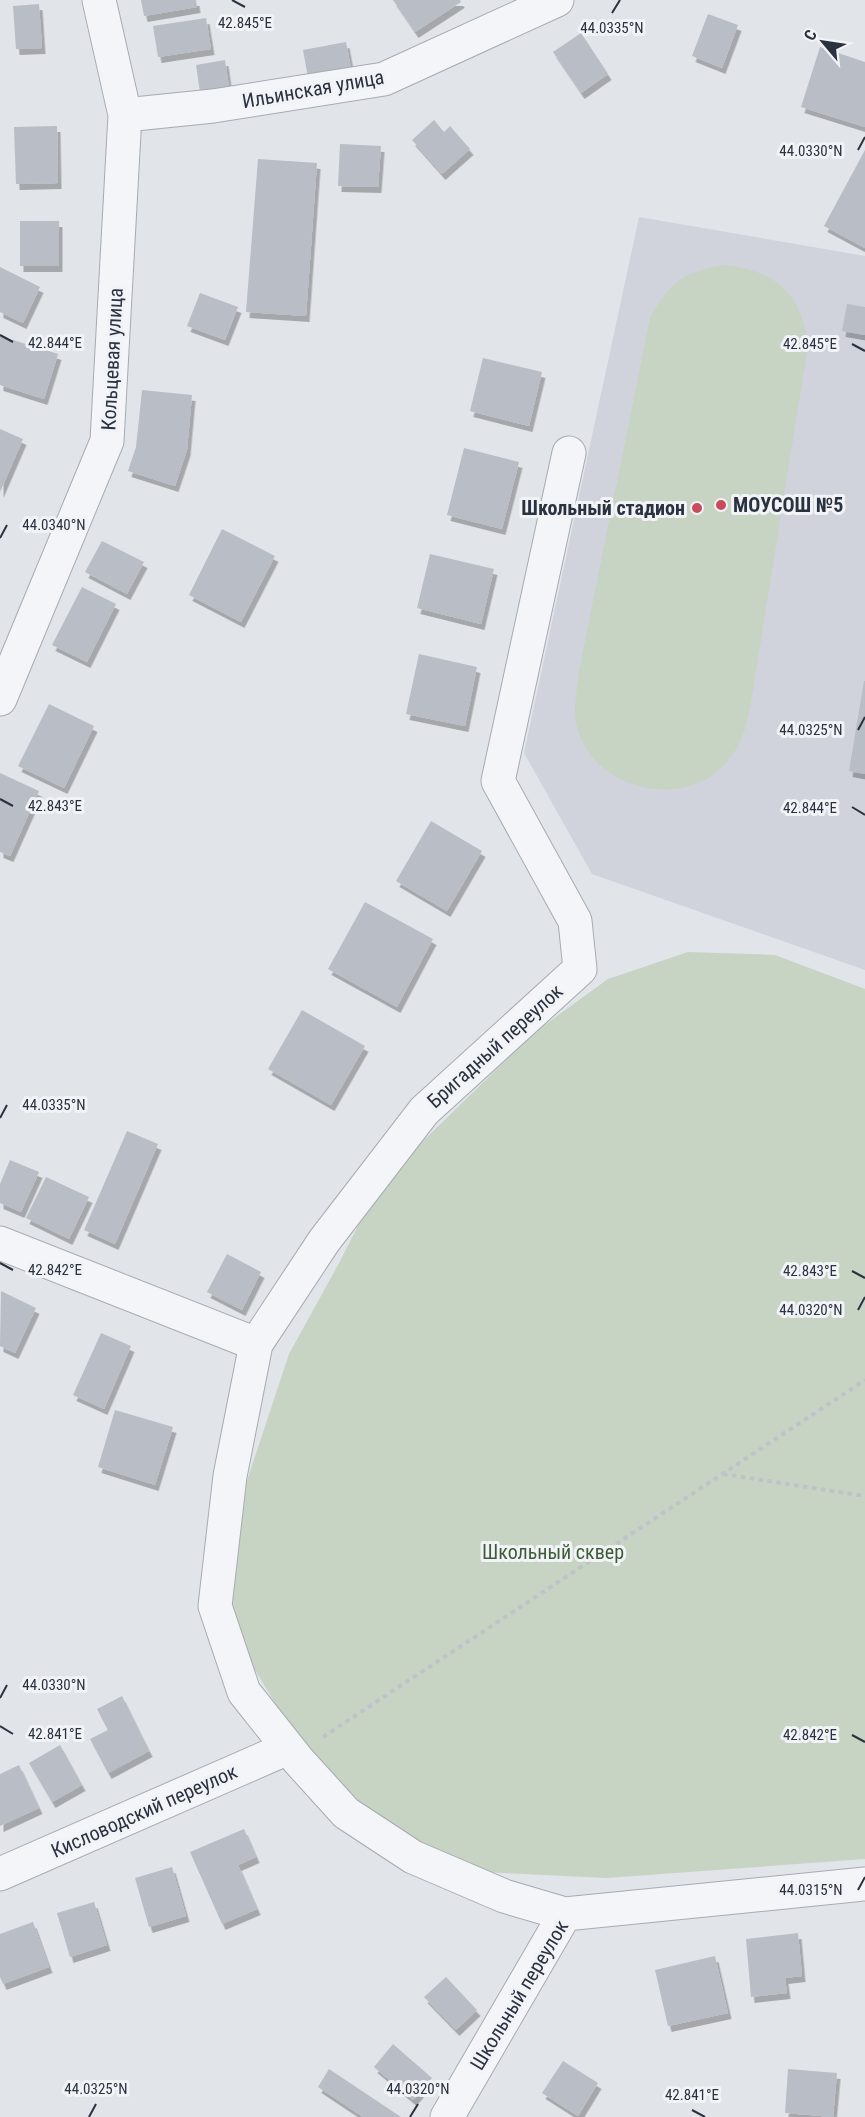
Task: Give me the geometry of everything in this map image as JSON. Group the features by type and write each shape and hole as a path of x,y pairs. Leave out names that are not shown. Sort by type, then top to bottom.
{"street":[{"name":"Кольцевая улица","path":"0,699 107,441 125,115 99,0"},
{"name":"Ильинская улица","path":"125,115 213,106 384,79 557,0"},
{"name":"Бригадный переулок","path":"256,1344 324,1241 424,1111 580,969 575,921 498,782 569,453"},
{"path":"0,1243 256,1344 230,1476 215,1606 244,1692 293,1754 346,1813 413,1857 504,1896 565,1914"},
{"name":"Кисловодский переулок","path":"0,1874 293,1754"},
{"name":"Школьный переулок","path":"447,2117 565,1914 865,1884"}],"path":[{"path":"293,1754 324,1737 865,1380"},
{"path":"722,1474 865,1496"}],"shaded area":[{"name":"МОУСОШ №5","path":"639,217 865,256 865,970 592,874 524,753"}],"green space":[{"name":"Школьный стадион","path":"724,265 758,273 783,287 799,311 808,345 751,702 743,735 736,749 725,764 706,779 685,787 661,789 638,786 616,777 598,763 584,744 575,716 579,671 650,318 671,287 679,281 698,271"},
{"name":"Школьный сквер","path":"688,952 775,955 865,989 865,1859 607,1878 482,1872 429,1847 353,1798 295,1736 246,1655 226,1595 236,1514 289,1354 380,1183 535,1032 608,979"}],"building":[{"path":"141,0 196,0 197,7 144,16"},
{"path":"393,0 460,0 461,2 415,32"},
{"path":"39,4 42,48 16,49 13,6"},
{"path":"708,14 738,25 722,68 692,56"},
{"path":"206,18 211,49 158,57 153,26"},
{"path":"581,33 608,74 581,93 553,52"},
{"path":"346,42 352,74 309,83 303,50"},
{"path":"820,47 865,62 865,127 801,107"},
{"path":"225,60 230,94 201,99 196,65"},
{"path":"434,120 444,132 450,126 470,149 442,174 412,140"},
{"path":"57,126 58,183 16,184 14,127"},
{"path":"340,144 381,146 378,187 338,186"},
{"path":"865,150 865,248 824,226"},
{"path":"258,159 317,163 306,316 246,312"},
{"path":"20,221 59,221 59,266 20,266"},
{"path":"0,267 40,287 23,323 0,312"},
{"path":"200,293 238,307 225,340 187,326"},
{"path":"847,304 865,307 865,335 842,331"},
{"path":"0,336 58,354 44,399 0,385"},
{"path":"483,358 542,372 529,426 470,411"},
{"path":"142,390 192,395 187,450 175,486 128,471 136,447"},
{"path":"0,429 23,439 0,492"},
{"path":"464,448 519,462 502,529 447,515"},
{"path":"222,529 275,556 241,622 189,595"},
{"path":"102,541 144,562 127,594 85,572"},
{"path":"430,554 494,569 481,624 417,608"},
{"path":"82,587 116,604 87,662 52,645"},
{"path":"419,654 477,667 465,726 406,714"},
{"path":"865,681 865,774 849,771"},
{"path":"49,704 94,726 64,788 18,766"},
{"path":"0,773 39,791 10,856 0,852"},
{"path":"431,821 482,851 447,911 396,881"},
{"path":"365,902 433,939 397,1007 328,969"},
{"path":"302,1010 365,1046 331,1105 268,1069"},
{"path":"127,1131 158,1144 115,1244 84,1230"},
{"path":"10,1160 39,1172 21,1212 0,1203 0,1184"},
{"path":"46,1177 89,1197 69,1239 26,1218"},
{"path":"227,1254 261,1272 242,1310 207,1292"},
{"path":"1,1291 36,1308 15,1353 0,1346"},
{"path":"101,1333 131,1346 104,1409 73,1395"},
{"path":"115,1410 173,1427 155,1485 98,1467"},
{"path":"122,1696 149,1751 108,1773 90,1739 108,1730 97,1709"},
{"path":"60,1745 82,1785 52,1802 29,1763"},
{"path":"19,1765 39,1808 0,1826 0,1774"},
{"path":"244,1829 256,1857 238,1865 257,1909 222,1924 190,1852"},
{"path":"172,1867 186,1916 149,1927 135,1878"},
{"path":"94,1902 107,1945 70,1957 57,1913"},
{"path":"33,1922 49,1967 3,1984 0,1977 0,1934"},
{"path":"798,1933 802,1976 785,1978 787,1993 751,1997 746,1939"},
{"path":"715,1956 728,2013 668,2026 655,1970"},
{"path":"446,1977 477,2010 456,2030 424,1997"},
{"path":"393,2044 432,2078 413,2100 374,2067"},
{"path":"563,2061 598,2083 578,2116 542,2093"},
{"path":"329,2069 401,2117 363,2117 318,2087"},
{"path":"788,2069 837,2073 833,2117 785,2113"}],"place":[{"name":"МОУСОШ №5","path":"721,505"},
{"name":"Школьный стадион","path":"697,508"}]}
